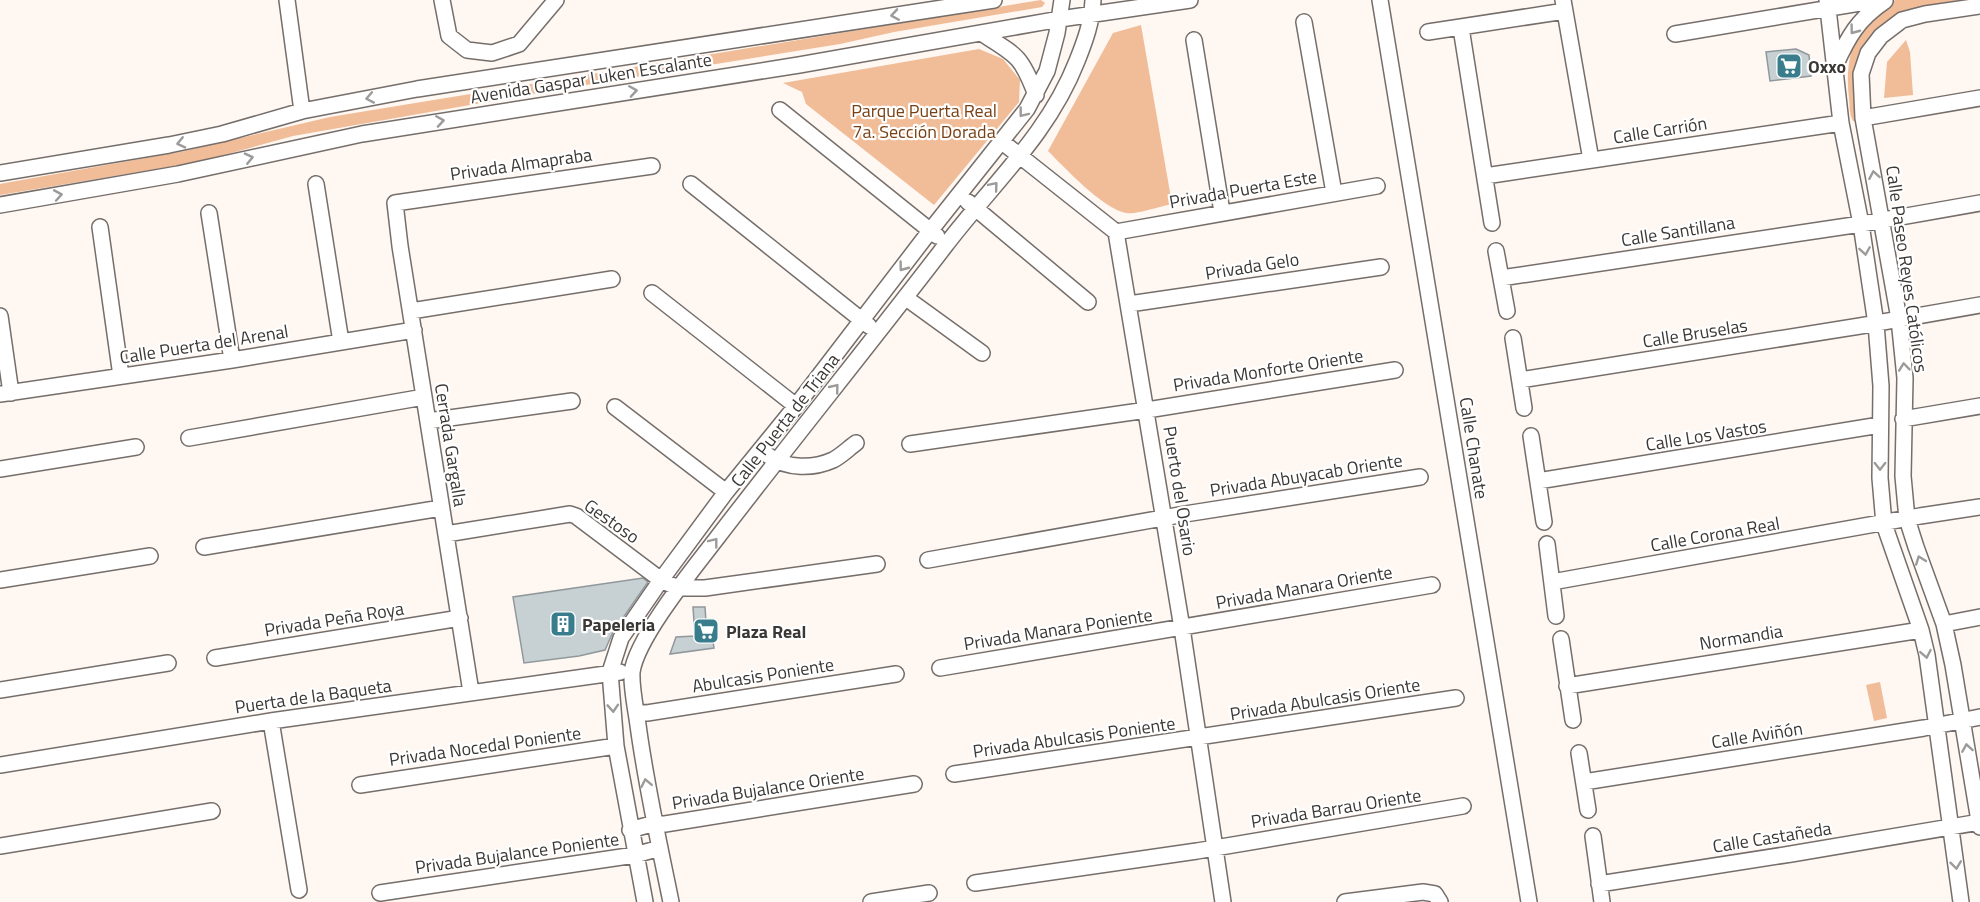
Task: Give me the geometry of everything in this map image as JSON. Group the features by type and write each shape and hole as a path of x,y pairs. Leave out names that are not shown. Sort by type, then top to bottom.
{"street":[{"path":"287,0 302,111"},
{"path":"442,0 449,36 467,50 492,53 519,44 556,0"},
{"name":"Avenida Gaspar Luken Escalante","path":"0,173 170,145 222,134 302,111 417,89 994,0"},
{"name":"Calle Puerta de Triana","path":"645,902 615,746 610,672 621,638 726,492 796,406 1027,109 1047,71 1060,19 1062,0"},
{"name":"Avenida Gaspar Luken Escalante","path":"0,205 178,174 362,134 799,65 1060,19 1093,8 1190,0"},
{"name":"Calle Chanate","path":"1380,0 1529,902"},
{"path":"1675,34 1828,4 1878,0"},
{"path":"1834,69 1853,30 1870,11 1886,0"},
{"path":"1828,4 1841,123 1861,224 1876,324 1881,386 1880,478 1884,524 1921,630 1927,655 1961,902"},
{"path":"1428,32 1461,28 1564,6 1592,160"},
{"name":"Calle Paseo Reyes Católicos","path":"1980,6 1925,14 1902,20 1881,36 1868,53 1861,74 1863,118 1899,320 1905,378 1903,476 1907,519 1944,624 1963,720 1980,827"},
{"name":"Calle Puerta de Triana","path":"671,902 645,774 632,672 645,640 678,588 776,461 879,333 946,244 1050,117 1086,38 1093,8"},
{"path":"1304,22 1334,194"},
{"path":"1461,28 1492,223"},
{"path":"981,33 1019,58 1027,69 1036,95"},
{"path":"1194,40 1222,212"},
{"path":"1047,71 1070,77"},
{"path":"1863,118 1980,98"},
{"path":"780,110 946,244"},
{"name":"Calle Carrión","path":"1485,176 1841,123"},
{"path":"1001,141 1116,231"},
{"name":"Privada Almapraba","path":"395,203 652,166"},
{"path":"316,184 341,342"},
{"path":"691,184 879,333"},
{"name":"Privada Puerta Este","path":"1116,231 1377,186"},
{"path":"959,195 1088,302"},
{"name":"Cerrada Gargalla","path":"395,203 471,692"},
{"name":"Calle Santillana","path":"1502,278 1861,224 1980,203"},
{"path":"209,213 232,360"},
{"path":"100,227 121,376"},
{"name":"Puerto del Osario","path":"1116,231 1182,628 1223,902"},
{"path":"1496,251 1507,311"},
{"name":"Privada Gelo","path":"1129,304 1381,267"},
{"path":"411,311 612,279"},
{"path":"652,293 796,406"},
{"path":"906,298 981,353"},
{"name":"Calle Bruselas","path":"1520,380 1876,324 1980,305"},
{"path":"0,316 5,393"},
{"name":"Calle Puerta del Arenal","path":"5,393 232,360 414,330"},
{"path":"1513,338 1524,408"},
{"name":"Privada Monforte Oriente","path":"910,444 1147,410 1395,370"},
{"path":"189,438 424,397"},
{"path":"428,421 572,401"},
{"path":"1903,419 1980,406"},
{"path":"615,407 726,492"},
{"name":"Calle Los Vastos","path":"1538,481 1880,425"},
{"path":"1531,436 1544,522"},
{"path":"760,450 776,461 794,466 822,463 839,456 856,443"},
{"path":"0,469 136,447"},
{"name":"Privada Abuyacab Oriente","path":"928,560 1164,517 1420,477"},
{"name":"Calle Corona Real","path":"1552,582 1980,507"},
{"path":"204,547 441,508"},
{"name":"Gestoso","path":"446,534 570,514 576,516 661,580 678,588"},
{"path":"1547,544 1556,615"},
{"path":"0,580 150,556"},
{"path":"678,588 705,588 877,564"},
{"name":"Privada Manara Oriente","path":"1182,628 1432,585"},
{"path":"1944,624 1980,617"},
{"name":"Privada Peña Roya","path":"215,658 460,618"},
{"name":"Privada Manara Poniente","path":"940,668 1182,628"},
{"name":"Normandia","path":"1568,686 1921,630"},
{"path":"1561,639 1573,720"},
{"path":"0,690 168,663"},
{"name":"Puerta de la Baqueta","path":"0,765 271,721 610,672 632,672"},
{"name":"Abulcasis Poniente","path":"636,712 647,713 896,674"},
{"name":"Privada Abulcasis Oriente","path":"1199,738 1456,698"},
{"name":"Calle Aviñón","path":"1584,782 1980,717"},
{"path":"271,721 299,890"},
{"name":"Privada Abulcasis Poniente","path":"954,774 1199,738"},
{"name":"Privada Nocedal Poniente","path":"360,785 615,746"},
{"path":"1579,753 1588,810"},
{"name":"Privada Bujalance Oriente","path":"630,830 655,823 665,824 914,784"},
{"name":"Privada Barrau Oriente","path":"975,883 1215,848 1463,806"},
{"path":"0,846 212,811"},
{"name":"Calle Castañeda","path":"1599,884 1980,822"},
{"path":"1593,836 1602,902"},
{"name":"Privada Bujalance Poniente","path":"380,893 635,855 660,848"},
{"path":"1345,902 1423,892 1435,894 1440,901"},
{"path":"871,902 929,893"}],"green space":[{"path":"1041,0 1045,3 1042,7 894,32 840,44 555,90 293,136 199,162 0,195 0,184 185,151 330,117"},
{"path":"1895,0 1963,0 1909,11 1885,23 1875,31 1865,47 1858,122 1853,121 1850,110 1848,68 1855,41 1870,18"},
{"path":"1141,25 1172,204 1142,212 1126,213 1106,204 1048,151 1113,33"},
{"path":"1906,40 1910,52 1913,95 1884,98 1887,62"},
{"name":"Parque Puerta Real 7a. Sección Dorada","path":"979,49 1003,59 1020,80 1019,102 934,205 806,104 802,92 783,83"},
{"path":"1880,682 1887,718 1874,721 1866,685"}],"building":[{"name":"Oxxo","path":"1796,49 1809,55 1811,76 1770,81 1766,52"},
{"path":"643,578 648,582 613,632 605,650 579,656 524,663 513,597"},
{"name":"Plaza Real","path":"693,607 705,607 706,622 710,622 714,648 670,654 676,637 695,636"}],"place":[{"name":"Oxxo","path":"1789,66"},
{"name":"Papeleria","path":"563,624"},
{"name":"Plaza Real","path":"706,631"}]}
